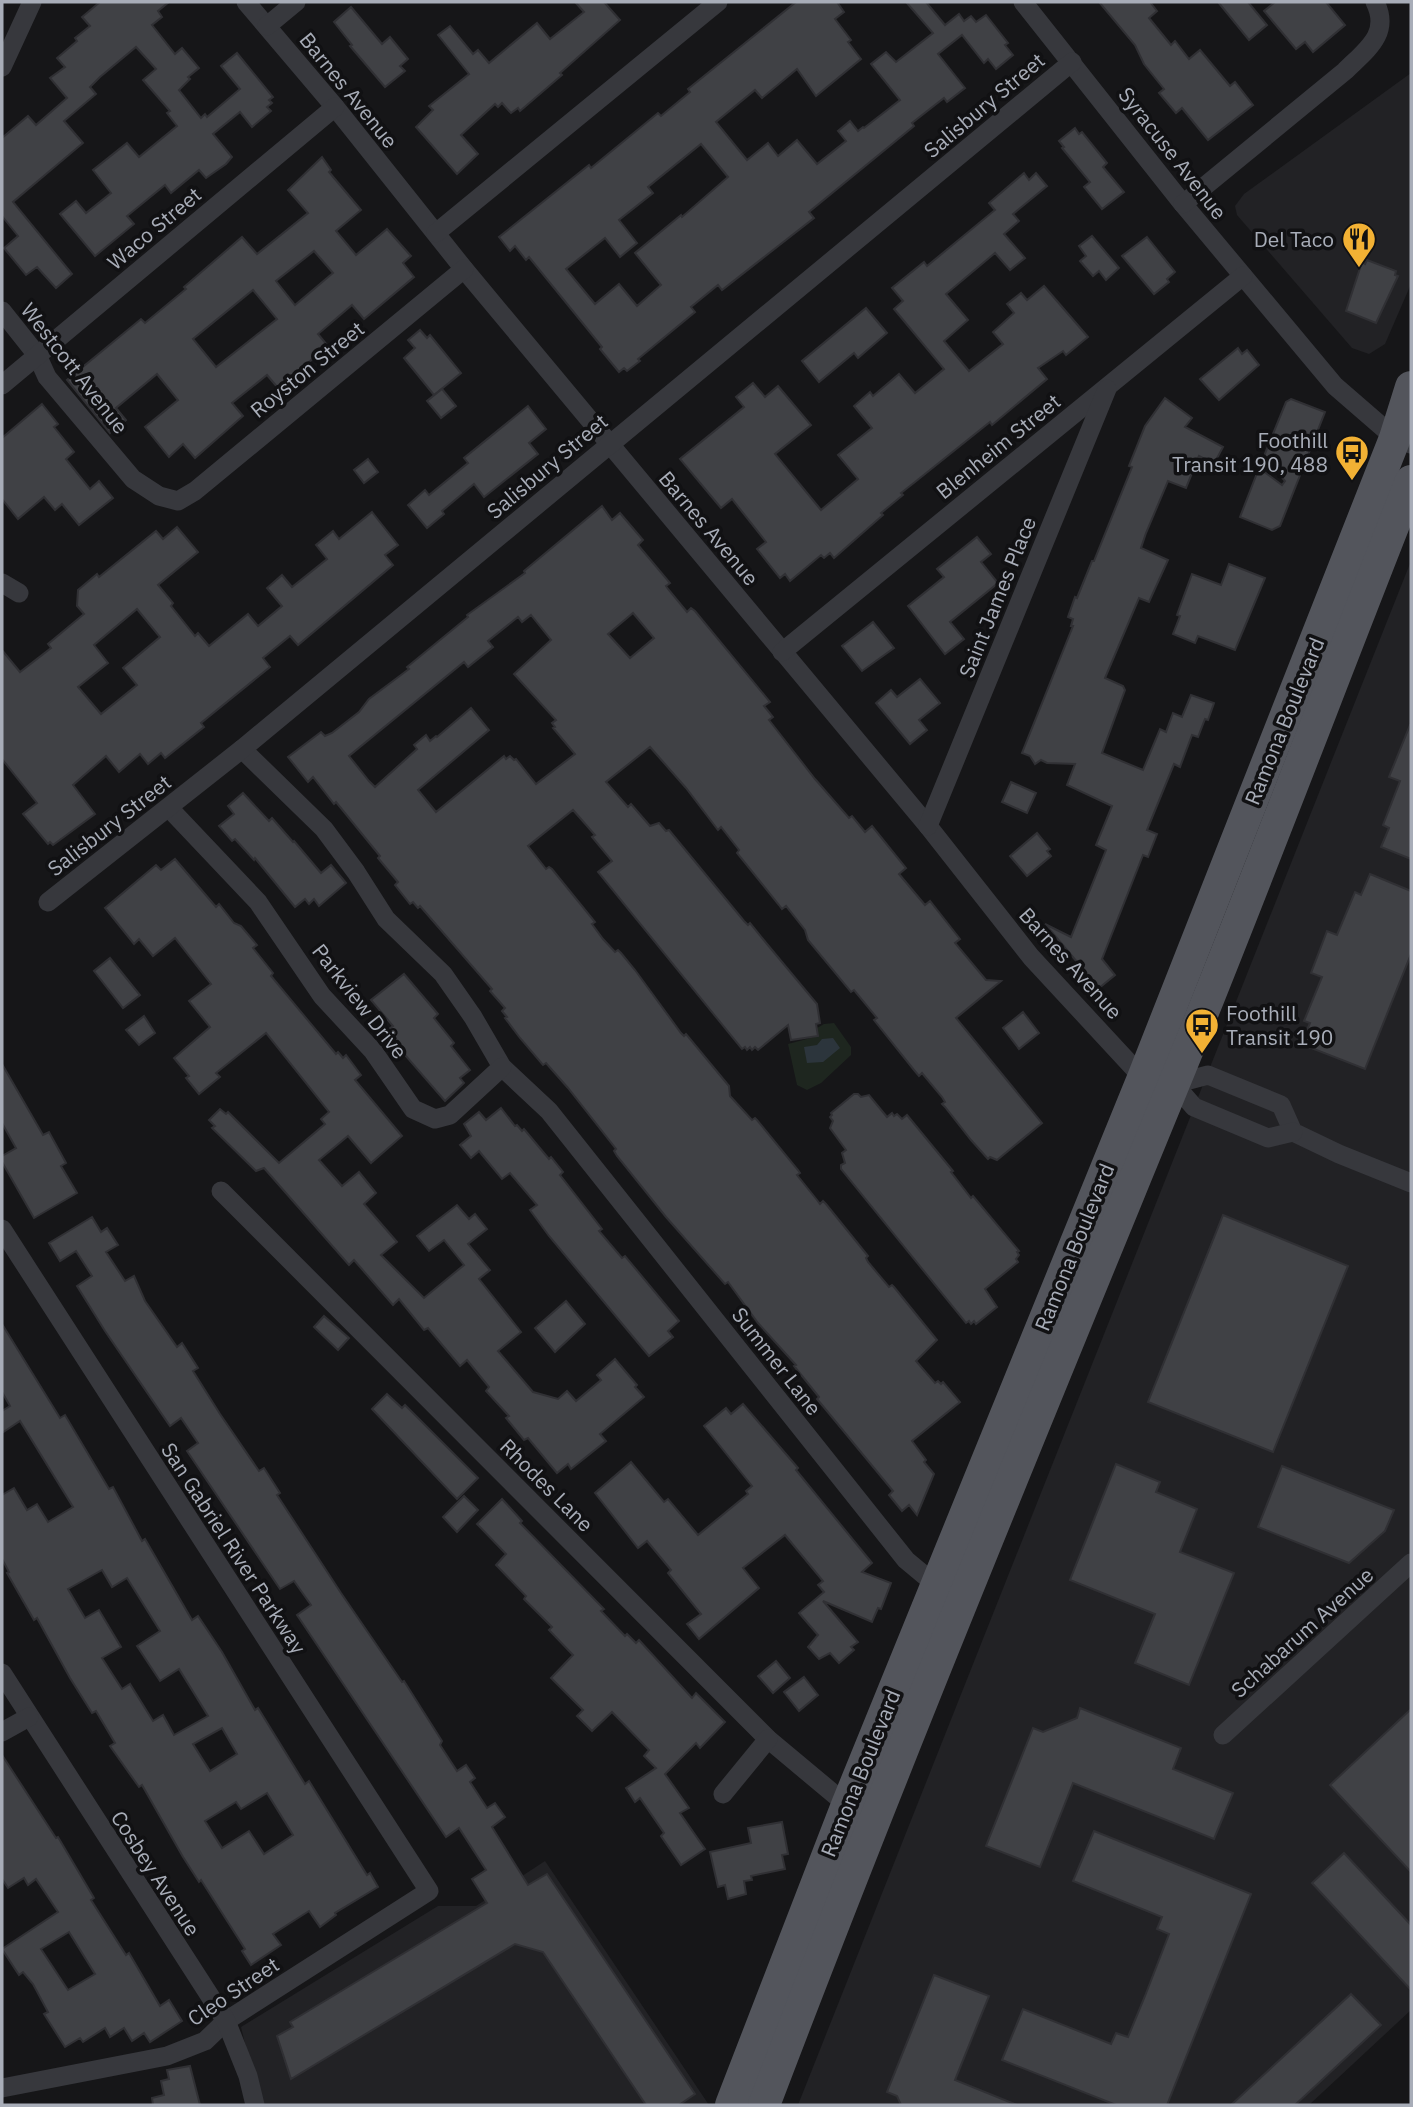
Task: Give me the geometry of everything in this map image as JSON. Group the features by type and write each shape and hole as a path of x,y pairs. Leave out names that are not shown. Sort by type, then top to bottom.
{"main road":[{"name":"Ramona Boulevard","path":"764,2105 880,1804 1052,1376 1158,1081 1403,441 1411,387"},
{"name":"Ramona Boulevard","path":"731,2105 847,1805 936,1585 1158,1081 1411,481"}],"street":[{"path":"2,67 32,2"},
{"name":"Barnes Avenue","path":"246,2 335,107 464,269 928,826 1031,957 1158,1081 1194,1107 1268,1138 1293,1132"},
{"path":"267,26 296,2"},
{"path":"436,233 718,2"},
{"name":"Syracuse Avenue","path":"1024,2 1184,204 1335,386 1403,441"},
{"path":"1184,204 1367,50 1380,33 1380,13 1375,2"},
{"name":"Salisbury Street","path":"48,902 242,749 1072,62"},
{"name":"Waco Street","path":"2,385 335,107"},
{"name":"Royston Street","path":"178,501 195,491 464,269"},
{"name":"Blenheim Street","path":"782,652 1243,276"},
{"name":"Westcott Avenue","path":"2,311 37,355 47,377 133,480 159,496 178,501"},
{"name":"Saint James Place","path":"928,826 1108,385"},
{"path":"242,749 324,829 386,919 443,974 473,1017 502,1067"},
{"name":"Parkview Drive","path":"169,808 258,902 323,996 373,1051 414,1109 435,1119 450,1115 502,1067"},
{"name":"Summer Lane","path":"502,1067 549,1111 906,1559 936,1585"},
{"path":"1158,1081 1208,1075 1281,1105 1293,1132 1411,1183"},
{"name":"Rhodes Lane","path":"221,1191 768,1739 847,1805"},
{"name":"San Gabriel River Parkway","path":"2,1229 429,1891"},
{"name":"Schabarum Avenue","path":"1223,1735 1411,1563"},
{"name":"Cosbey Avenue","path":"2,1673 226,2021 248,2076 255,2105"},
{"path":"2,1732 29,1717"},
{"path":"723,1794 768,1739"},
{"name":"Cleo Street","path":"2,2088 167,2056 205,2041 226,2021 429,1891"}],"shaded area":[{"path":"1411,73 1411,284 1385,344 1369,354 1352,348 1237,215 1235,206 1244,194"},
{"path":"1411,561 1411,2010 1309,2105 798,2105"},
{"path":"834,1023 851,1047 851,1055 821,1083 807,1090 797,1085 788,1044 818,1036 817,1028"},
{"path":"833,1038 840,1048 823,1062 807,1063 804,1047 817,1045 822,1039"},
{"path":"545,1861 709,2105 260,2105 241,2027 438,1906 476,1906"}],"building":[{"path":"100,2 169,2 158,11 162,17 152,25 175,54 182,48 199,68 179,90 201,118 205,114 207,117 240,89 221,66 237,53 273,97 269,100 272,103 267,107 271,111 252,127 240,112 213,134 232,157 226,164 206,178 199,170 171,193 165,185 127,216 134,224 95,256 60,214 76,201 86,213 111,193 93,170 127,143 139,157 177,126 167,113 170,111 143,80 156,69 136,47 90,87 96,94 64,121 83,143 13,202 72,274 56,288 37,267 26,275 4,248 18,236 2,216 2,138 28,116 36,125 67,98 50,78 65,67 57,58 90,26 82,17"},
{"path":"575,2 604,2 620,20 520,111 518,108 511,113 502,103 498,107 495,104 461,135 478,154 457,174 416,127 433,110 429,106 469,74 438,35 450,26 473,54 478,50 489,63 537,23 550,39 584,12"},
{"path":"796,2 837,2 844,12 835,19 861,59 816,96 797,69 762,98 755,90 716,122 747,160 768,143 778,156 797,140 817,164 846,141 838,131 850,121 858,131 900,100 871,64 886,52 896,62 933,33 906,2 926,2 945,25 959,14 964,21 971,16 976,22 986,15 1008,43 1005,45 1013,55 996,69 988,59 984,63 962,35 938,54 965,88 947,102 944,98 912,123 914,126 809,212 814,218 722,290 718,285 691,307 695,312 638,359 640,361 627,371 624,368 619,372 529,257 526,260 515,246 510,251 499,237 589,165 591,168 658,113 661,116 690,92 688,89","holes":["701,144 728,177 635,253 661,285 637,306 619,284 595,304 566,269 605,238 620,257 637,243 619,220 653,193 648,187"]},
{"path":"1099,2 1150,2 1157,11 1149,18 1171,45 1175,41 1189,59 1200,50 1230,86 1235,82 1253,105 1208,140 1182,108 1176,113 1159,93 1164,89 1144,64 1135,45"},
{"path":"1218,2 1248,2 1267,25 1249,40"},
{"path":"1275,2 1326,2 1345,25 1313,52 1305,42 1296,49 1264,11"},
{"path":"351,7 382,44 390,37 408,59 400,66 405,71 385,87 350,46 352,45 334,22"},
{"path":"1075,128 1079,134 1082,132 1107,163 1103,167 1124,192 1102,209 1084,187 1090,182 1059,141"},
{"path":"322,157 331,170 329,172 361,210 336,231 356,255 387,229 411,256 403,263 414,277 364,319 352,305 318,334 328,346 278,388 267,375 232,403 243,416 195,458 183,444 169,457 145,427 178,400 157,374 116,408 126,420 110,433 67,380 141,319 145,323 242,237 257,254 308,213 288,190","holes":["314,251 333,273 295,305 276,281","253,290 277,319 216,367 193,339"]},
{"path":"1024,173 1029,180 1036,173 1047,186 1013,214 1019,221 1004,234 1025,258 1010,270 995,253 946,294 968,320 944,341 969,371 1003,344 993,332 1014,313 1007,304 1021,293 1027,300 1044,286 1088,337 1066,355 1063,351 1038,368 1047,379 992,425 990,422 901,493 903,495 881,513 883,515 834,558 830,553 824,558 821,555 790,581 785,574 780,578 757,549 766,542 732,499 721,508 680,459 744,407 736,397 753,383 765,397 778,386 811,425 775,454 821,510 858,479 838,455 872,428 854,406 870,392 873,396 899,374 915,393 944,369 894,309 903,301 892,288 924,262 927,266 995,210 989,203"},
{"path":"1092,236 1119,268 1106,280 1099,271 1093,276 1080,261 1086,256 1079,246"},
{"path":"1147,237 1175,272 1167,279 1169,282 1154,294 1122,256"},
{"path":"1367,260 1396,271 1395,275 1398,276 1376,323 1346,311 1362,262 1365,264"},
{"path":"866,308 887,333 858,358 854,353 819,382 802,361"},
{"path":"420,330 427,338 430,335 461,373 434,395 404,358 415,348 408,340"},
{"path":"1238,348 1242,354 1247,350 1259,365 1219,400 1200,379"},
{"path":"442,389 456,406 441,418 427,401"},
{"path":"1165,398 1192,418 1185,427 1223,447 1214,464 1199,456 1186,488 1168,481 1146,533 1141,548 1168,560 1149,602 1139,598 1105,678 1123,686 1125,690 1102,753 1143,770 1160,729 1166,732 1173,713 1182,717 1191,695 1214,703 1198,737 1192,735 1180,767 1174,764 1147,830 1157,834 1148,857 1143,855 1102,959 1115,975 1099,988 1045,924 1071,937 1106,850 1096,845 1112,806 1067,785 1075,764 1047,763 1041,760 1035,764 1030,756 1022,753 1073,626 1073,619 1068,617 1075,597 1077,598 1094,561 1132,467 1129,466 1145,426"},
{"path":"1291,399 1325,412 1280,526 1272,530 1240,517 1259,468 1282,485 1285,481 1264,456 1286,402"},
{"path":"42,404 58,424 54,427 74,452 66,459 90,489 99,481 113,498 79,525 62,504 55,510 44,497 18,519 2,499 2,438"},
{"path":"528,406 546,429 529,443 538,454 484,497 474,484 442,511 444,514 427,528 408,505 425,490 429,495 468,463 464,458"},
{"path":"368,459 378,472 364,483 354,470"},
{"path":"602,506 612,520 620,513 643,540 638,545 670,583 666,586 668,589 687,612 691,608 695,611 770,702 764,706 773,717 769,720 815,779 865,832 872,826 906,868 899,874 925,905 930,901 960,939 955,943 986,980 1001,981 956,1018 1042,1123 997,1160 990,1157 988,1159 971,1140 942,1104 945,1102 942,1097 922,1073 919,1076 914,1070 874,1020 877,1018 854,990 851,992 808,940 805,930 786,906 782,909 737,853 739,850 721,827 718,830 650,747 606,782 628,807 631,804 650,826 659,823 666,831 669,830 744,921 748,925 750,923 817,1004 820,1023 816,1024 818,1036 791,1040 788,1025 758,1050 755,1047 752,1050 750,1047 747,1050 745,1047 742,1049 598,872 612,861 592,837 595,835 573,810 528,846 546,869 552,869 595,922 592,924 603,939 615,952 618,950 621,953 681,1033 684,1036 686,1034 729,1086 730,1096 752,1120 757,1120 798,1170 800,1173 797,1175 820,1204 823,1201 826,1204 868,1256 868,1262 889,1287 894,1287 937,1340 916,1361 935,1383 943,1382 960,1402 912,1441 934,1474 917,1515 909,1505 902,1511 889,1495 893,1491 817,1399 819,1397 794,1366 796,1365 758,1323 728,1282 725,1284 666,1217 617,1156 614,1151 616,1149 568,1088 546,1063 543,1065 520,1038 505,1018 507,1017 502,1011 505,1008 490,991 492,989 420,906 418,908 413,902 410,904 395,885 398,882 378,858 380,856 336,802 334,804 313,777 308,782 288,757 321,732 325,736 332,733 359,712 369,699 409,669 407,667 468,617 467,615 525,573 524,571","holes":["633,613 654,638 630,658 608,634","531,615 551,640 514,674 556,720 552,723 555,727 553,728 575,754 536,784 516,759 510,756 506,759 504,756 436,812 418,790 489,730 471,708 437,737 430,741 426,735 414,745 417,749 375,787 349,756 464,662 468,667 493,647 488,641 518,617 522,622"]},
{"path":"372,512 398,545 385,555 393,565 298,645 290,636 263,658 270,667 201,723 204,727 165,758 161,753 148,764 140,754 119,772 106,756 73,785 95,814 53,845 50,842 48,844 23,814 37,803 2,759 2,650 20,672 51,648 48,644 84,614 77,606 78,590 97,574 99,577 156,531 163,539 177,527 198,552 158,585 195,636 198,633 209,646 248,614 258,626 282,606 267,588 282,575 292,587 327,559 316,545 333,531 339,539","holes":["137,609 160,637 123,668 137,685 101,714 78,687 108,663 94,645"]},
{"path":"977,537 991,554 981,562 998,583 950,622 964,639 945,654 908,606 944,577 937,569"},
{"path":"1229,564 1265,578 1235,650 1198,636 1195,643 1173,634 1192,574 1221,585"},
{"path":"873,622 894,648 862,671 842,646"},
{"path":"920,679 940,703 919,720 927,730 910,744 876,703 891,690 897,697"},
{"path":"1410,725 1411,859 1381,847 1389,828 1383,825 1400,781 1389,777"},
{"path":"1011,782 1036,793 1027,813 1002,802"},
{"path":"243,793 269,821 272,818 321,873 331,865 346,883 319,906 314,899 309,904 305,899 295,907 255,858 254,860 235,839 232,841 219,826 234,814 228,806"},
{"path":"1037,833 1050,849 1047,851 1051,856 1027,876 1010,856"},
{"path":"175,859 216,907 219,904 257,945 253,948 273,973 271,976 336,1054 338,1052 343,1058 346,1055 361,1075 355,1080 402,1136 371,1163 348,1136 319,1160 342,1186 359,1172 376,1193 364,1204 397,1242 381,1255 424,1298 464,1265 444,1240 429,1251 417,1236 457,1205 469,1219 475,1214 487,1229 468,1244 490,1270 479,1279 521,1332 498,1351 533,1392 558,1399 567,1391 576,1401 601,1380 597,1375 615,1359 637,1385 635,1387 644,1397 600,1434 606,1441 571,1469 568,1464 557,1473 528,1438 524,1440 506,1418 509,1416 486,1391 489,1387 467,1360 460,1366 428,1328 424,1330 399,1299 393,1305 354,1260 349,1265 264,1168 256,1171 212,1128 215,1126 209,1120 220,1109 226,1114 228,1112 279,1163 325,1124 321,1119 329,1112 266,1033 216,1073 220,1077 199,1094 186,1078 189,1076 174,1058 210,1027 189,1001 211,984 175,938 153,956 139,939 134,944 105,908 156,865 161,870"},
{"path":"1370,874 1411,891 1411,954 1365,1069 1301,1044 1310,1023 1304,1021 1322,977 1311,973 1327,931 1337,935 1355,892 1361,895"},
{"path":"110,958 140,995 123,1008 94,971"},
{"path":"404,974 438,1014 434,1018 454,1043 451,1046 470,1070 460,1078 464,1083 445,1101 385,1032 393,1026 371,1000"},
{"path":"1023,1012 1039,1033 1019,1049 1003,1028"},
{"path":"144,1016 155,1033 139,1045 126,1030"},
{"path":"2,1064 43,1135 49,1132 66,1163 61,1166 77,1193 34,1218 2,1162 2,1156 16,1148 2,1123"},
{"path":"854,1094 861,1097 869,1095 887,1117 892,1113 902,1119 907,1115 953,1171 951,1172 971,1198 973,1196 1019,1251 1016,1259 1018,1262 985,1289 997,1307 976,1324 974,1321 971,1324 969,1321 966,1323 841,1169 841,1165 845,1163 842,1153 846,1150 830,1128 833,1121 830,1117 831,1113"},
{"path":"501,1108 515,1126 522,1131 524,1129 549,1159 551,1157 563,1172 560,1175 602,1229 599,1231 622,1258 625,1256 679,1321 668,1331 673,1337 649,1356 549,1236 530,1210 537,1205 510,1173 502,1179 479,1151 471,1158 460,1145 471,1136 464,1124 479,1112 486,1120"},
{"path":"1223,1215 1348,1266 1273,1452 1148,1402"},
{"path":"92,1217 101,1232 107,1228 118,1245 106,1252 125,1281 134,1276 145,1301 177,1347 182,1343 198,1368 193,1371 220,1414 259,1471 264,1468 280,1493 277,1495 341,1593 402,1682 404,1681 442,1741 440,1745 457,1771 466,1765 475,1778 470,1782 487,1808 495,1803 505,1817 492,1827 528,1885 547,1874 695,2094 679,2105 646,2105 543,1952 515,1944 291,2079 277,2036 293,2027 290,2022 487,1903 472,1879 486,1870 459,1828 446,1837 297,1615 311,1605 294,1581 280,1589 187,1451 198,1443 181,1418 170,1426 105,1331 77,1286 92,1276 76,1251 60,1261 49,1243"},
{"path":"566,1301 585,1324 555,1352 535,1328"},
{"path":"324,1316 349,1338 338,1350 314,1327"},
{"path":"2,1324 60,1418 65,1415 109,1489 113,1487 142,1541 145,1539 192,1620 198,1616 255,1710 258,1708 305,1784 309,1781 367,1875 370,1873 378,1887 335,1913 336,1915 320,1927 309,1911 273,1934 281,1945 251,1965 242,1951 245,1949 183,1857 142,1785 139,1787 110,1746 115,1743 96,1711 92,1713 37,1618 34,1620 7,1573 9,1572 2,1559 2,1495 14,1488 27,1510 37,1504 48,1522 73,1507 20,1421 2,1433 2,1411 10,1406 2,1392","holes":["102,1570 112,1587 127,1578 160,1631 137,1646 160,1681 179,1669 208,1716 174,1735 163,1715 153,1721 130,1684 122,1689 102,1658 121,1647 99,1610 85,1618 68,1589","222,1728 237,1754 210,1771 193,1744","267,1793 293,1835 264,1854 249,1831 222,1848 205,1821 236,1802 241,1809"]},
{"path":"387,1394 402,1408 405,1405 478,1478 457,1499 372,1409"},
{"path":"743,1404 798,1468 796,1470 872,1563 862,1572 891,1583 881,1609 878,1608 872,1622 823,1601 858,1642 851,1647 854,1650 839,1663 830,1653 819,1659 808,1647 818,1635 799,1613 824,1592 818,1585 823,1581 785,1535 743,1568 759,1588 699,1639 687,1624 701,1614 668,1573 671,1570 647,1541 638,1548 595,1493 631,1462 664,1502 668,1499 698,1535 748,1494 746,1491 752,1486 704,1426 726,1408 731,1414"},
{"path":"1116,1464 1160,1482 1156,1492 1197,1509 1180,1552 1234,1573 1189,1685 1135,1663 1155,1614 1070,1580"},
{"path":"1282,1466 1394,1510 1385,1531 1349,1563 1258,1527"},
{"path":"464,1496 478,1510 457,1532 443,1517"},
{"path":"502,1499 522,1521 520,1523 604,1609 601,1611 625,1636 627,1634 636,1643 639,1640 692,1698 696,1693 725,1722 700,1748 696,1743 665,1774 689,1808 680,1813 705,1849 681,1865 661,1836 664,1833 640,1798 635,1802 626,1788 656,1768 644,1756 649,1750 612,1712 592,1731 577,1716 583,1710 551,1678 573,1655 549,1630 552,1627 524,1599 526,1596 496,1565 506,1554 477,1524"},
{"path":"776,1661 790,1678 773,1693 758,1676"},
{"path":"804,1677 818,1695 799,1711 784,1692"},
{"path":"1080,1708 1181,1748 1173,1769 1233,1793 1214,1839 1073,1783 1040,1867 986,1846 1033,1728 1043,1732 1077,1718"},
{"path":"1411,1709 1411,1872 1330,1785"},
{"path":"2,1755 56,1838 58,1837 94,1898 91,1900 126,1955 129,1953 160,2006 169,2000 182,2021 150,2042 144,2033 132,2041 124,2028 110,2037 105,2028 83,2042 80,2038 65,2047 44,2014 48,2012 33,1984 23,1972 19,1975 2,1949 58,1912 36,1879 28,1885 24,1878 8,1888 2,1879","holes":["69,1932 95,1974 68,1990 41,1949"]},
{"path":"782,1822 788,1854 782,1855 785,1869 751,1876 752,1880 744,1881 746,1894 728,1899 725,1885 718,1887 710,1852 751,1843 748,1828"},
{"path":"1094,1831 1251,1894 1167,2105 1116,2105 1002,2060 1023,2009 1111,2044 1116,2033 1128,2037 1145,1996 1169,1934 1157,1929 1162,1917 1073,1881"},
{"path":"1344,1853 1411,1925 1411,1990 1312,1883"},
{"path":"934,1975 989,1996 955,2080 1017,2105 901,2105 897,2096 887,2092"},
{"path":"1351,1994 1381,2025 1295,2105 1231,2105"},
{"path":"190,2066 200,2105 153,2105 152,2098 164,2095 161,2081 169,2079 167,2070"}],"place":[{"name":"Del Taco","path":"1359,269"},
{"name":"Foothill Transit 190, 488","path":"1352,482"},
{"name":"Foothill Transit 190","path":"1202,1055"}]}
